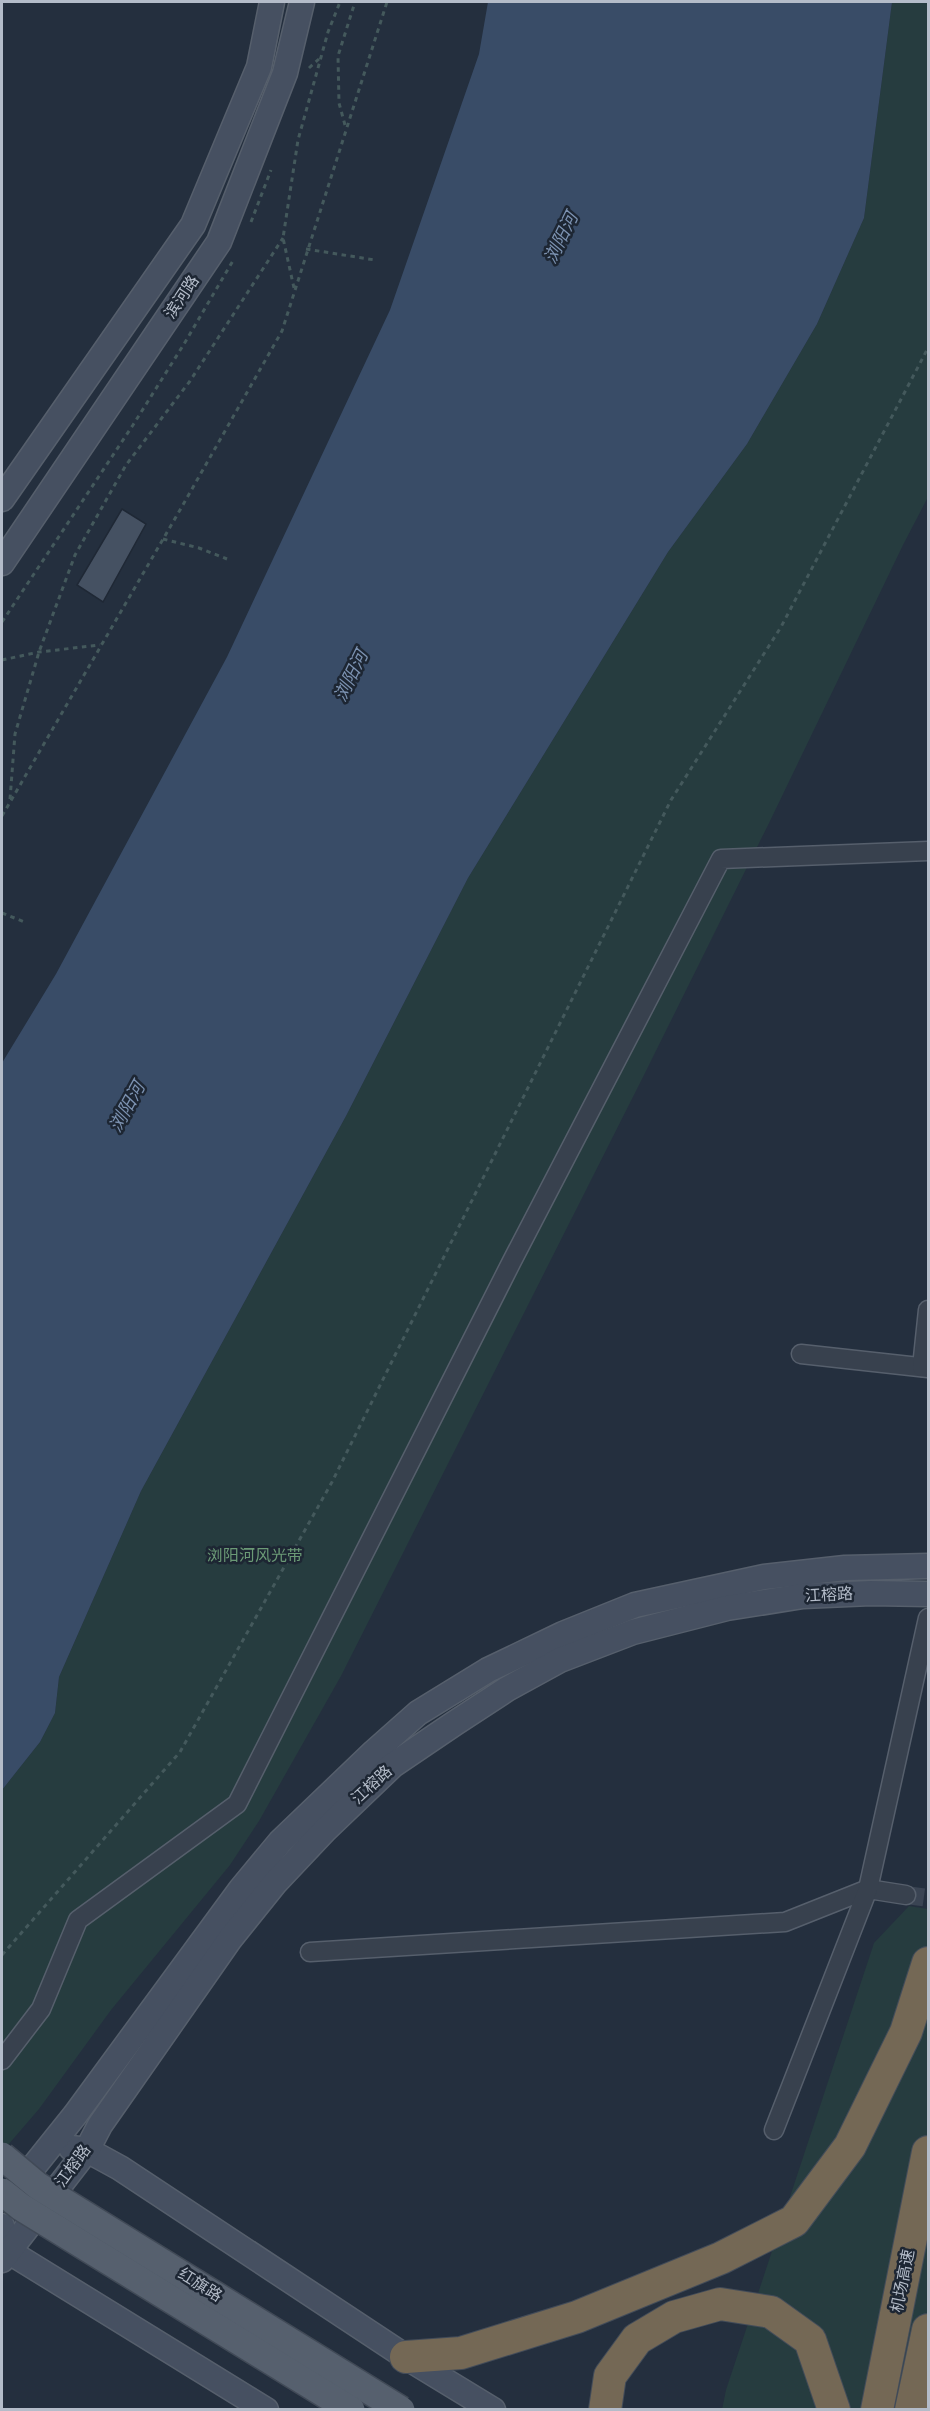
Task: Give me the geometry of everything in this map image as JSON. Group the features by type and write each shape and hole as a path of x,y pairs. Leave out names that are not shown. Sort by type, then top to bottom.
{"highway":[{"path":"406,2357 460,2353 577,2317 722,2258 794,2221 850,2146 906,2032 928,1963"},
{"name":"机场高速","path":"877,2409 928,2152"},
{"path":"605,2409 610,2376 637,2339 674,2318 720,2304 771,2312 810,2340 834,2409"},
{"path":"911,2409 928,2330"}],"main road":[{"name":"滨河路","path":"4,488 193,225 259,67 272,2"},
{"name":"滨河路","path":"2,563 219,242 285,73 302,2"},
{"name":"江榕路","path":"2,2206 75,2115 241,1889 280,1842 418,1713 488,1670 562,1634 635,1605 764,1577 845,1568 928,1566"},
{"name":"江榕路","path":"5,2255 87,2150 100,2125 230,1939 275,1883 325,1830 393,1765 507,1689 560,1660 633,1632 727,1608 803,1596 871,1593 928,1594"},
{"path":"50,2146 87,2150 120,2168 406,2357 493,2409"},
{"name":"红旗路","path":"2,2156 38,2186 401,2409"},
{"name":"红旗路","path":"2,2192 21,2207 351,2409"},
{"path":"2,2226 5,2255 266,2409"}],"street":[{"path":"2,2060 41,2009 78,1920 237,1804 518,1250 721,859 928,851"},
{"path":"801,1354 925,1368 928,1310"},
{"path":"774,2130 868,1889 928,1618"},
{"path":"310,1952 785,1922 868,1889 906,1895"}],"path":[{"path":"294,290 283,238 298,140 328,32 340,2"},
{"path":"346,127 339,103 338,56 355,2"},
{"path":"2,816 282,331 306,249 387,2"},
{"path":"10,802 15,734 39,652 75,555 126,465 190,381 283,238"},
{"path":"306,249 375,260"},
{"path":"2,1955 180,1752 332,1482 671,800 781,627 928,348"},
{"path":"163,539 199,548 226,559"},
{"path":"2,660 39,652 101,645"},
{"path":"2,913 27,923"}],"green space":[{"name":"浏阳河风光带","path":"892,2 928,2 928,497 643,1077 341,1676 259,1821 230,1865 111,2010 39,2109 2,2152 2,1790 40,1742 55,1713 59,1677 141,1491 346,1116 468,878 668,552 747,444 817,324 864,218"},
{"path":"909,1906 928,1909 928,2409 722,2410 726,2390 874,1943"}],"water":[{"name":"浏阳河","path":"488,2 892,2 864,218 817,324 747,444 668,552 468,878 346,1116 141,1491 59,1677 55,1713 40,1742 2,1790 2,1063 56,974 227,657 390,310 479,54"}],"building":[{"path":"122,509 146,524 103,602 77,585"}],"tunnel":[{"path":"906,1895 928,1898"}]}
